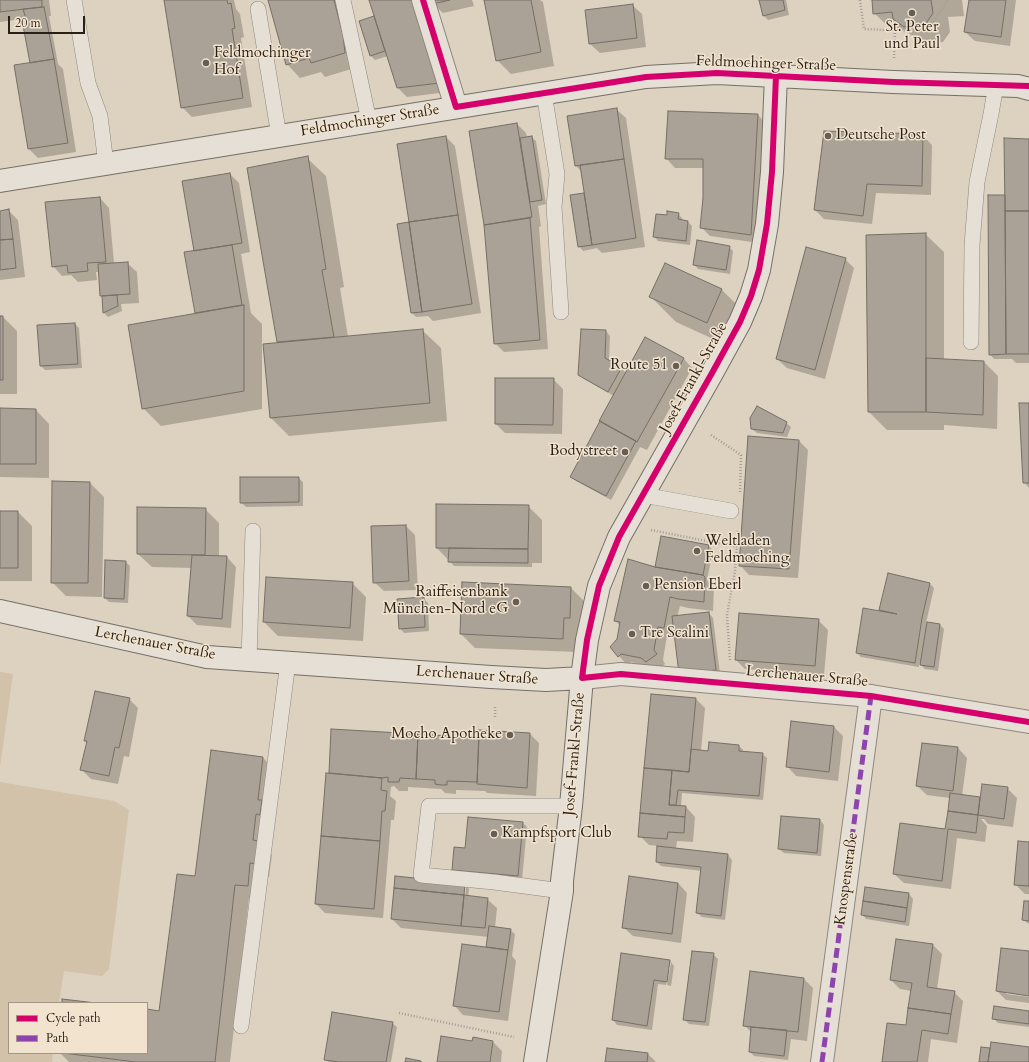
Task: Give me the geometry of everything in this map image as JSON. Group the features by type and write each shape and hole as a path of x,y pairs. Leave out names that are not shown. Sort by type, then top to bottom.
{"main road":[{"path":"423,0 456,107"},
{"name":"Feldmochinger Straße","path":"0,181 646,77 717,73 1026,87"},
{"name":"Josef-Frankl-Straße","path":"536,1052 562,891 582,678 587,640 599,586 619,537 730,341 751,296 767,224 772,172 776,76"},
{"name":"Lerchenauer Straße","path":"0,611 207,657 530,680 582,678 621,674 871,696 1029,722"},
{"name":"Knospenstraße","path":"822,1062 871,696"}],"lane":[{"path":"74,0 88,82 100,116 106,164"},
{"path":"343,0 369,121"},
{"path":"258,9 279,136"},
{"path":"972,342 972,245 977,182 996,85"},
{"path":"544,93 557,174 554,207 561,312"},
{"path":"643,495 731,511"},
{"path":"250,660 253,531"},
{"path":"240,1026 288,662"},
{"path":"562,891 494,882 421,875 429,806 571,806"}],"path":[{"path":"860,0 864,29 927,32 948,0"},
{"path":"894,41 895,30"},
{"path":"646,530 737,547"},
{"path":"732,684 727,616 735,571"},
{"path":"495,705 495,717"},
{"path":"399,1013 536,1052"}],"shaded area":[{"path":"0,672 13,674 0,767"},
{"path":"0,782 114,801 129,810 109,969 102,976 64,971 59,1002 8,1002 8,1054 53,1054 52,1062 0,1062"}],"building":[{"path":"0,0 42,0 42,7 0,12"},
{"name":"Feldmochinger Hof","path":"164,0 227,0 228,4 231,3 235,28 232,29 243,98 181,108"},
{"path":"268,0 334,0 343,35 345,53 311,63 309,58 286,65"},
{"path":"369,0 414,0 440,83 397,88"},
{"path":"431,0 450,0 433,4"},
{"path":"484,0 531,0 541,52 496,61"},
{"path":"759,0 783,0 785,10 763,16"},
{"name":"St. Peter und Paul","path":"872,0 931,0 933,13 925,25 904,27 893,19 892,12 873,14"},
{"path":"969,0 1006,0 1001,37 964,32"},
{"path":"633,4 637,38 589,44 585,10"},
{"path":"44,7 54,59 30,63 22,20 26,19 23,9"},
{"path":"374,16 385,51 370,56 359,21"},
{"path":"54,59 68,143 28,149 14,65"},
{"path":"617,108 624,159 575,166 567,116"},
{"path":"668,111 758,114 751,235 700,228 703,198 703,159 665,159"},
{"path":"517,123 532,217 484,225 469,131"},
{"path":"824,131 923,134 922,186 867,184 863,216 814,210"},
{"path":"446,136 458,215 409,222 397,144"},
{"path":"532,136 542,200 530,202 520,138"},
{"path":"1004,138 1029,139 1029,211 1005,211"},
{"path":"308,156 326,269 322,270 334,337 277,342 247,168"},
{"path":"624,159 636,238 592,245 580,165"},
{"path":"230,173 242,243 194,251 182,181"},
{"path":"584,193 592,245 578,247 570,195"},
{"path":"988,195 1005,195 1006,354 989,355"},
{"path":"100,197 106,262 87,263 88,271 68,273 67,265 52,267 45,202"},
{"path":"9,209 13,239 0,240 0,211"},
{"path":"667,211 679,213 678,219 688,221 686,241 653,237 656,214 667,215"},
{"path":"1005,211 1029,211 1029,354 1006,354"},
{"path":"458,215 472,304 422,312 409,222"},
{"path":"530,218 540,340 494,344 484,225"},
{"path":"409,222 422,312 411,313 397,224"},
{"path":"926,233 926,412 868,412 866,235"},
{"path":"13,239 16,268 0,270 0,240"},
{"path":"697,240 730,246 726,270 693,265"},
{"path":"232,245 242,305 195,313 184,252"},
{"path":"806,247 846,258 815,370 776,359"},
{"path":"128,262 130,294 100,296 98,264"},
{"path":"665,263 722,289 707,323 649,297"},
{"path":"117,295 118,306 103,313 102,296"},
{"path":"244,305 244,391 142,409 128,325"},
{"path":"0,316 3,316 3,380 0,380"},
{"path":"75,323 78,364 40,366 37,325"},
{"path":"423,329 430,403 270,418 263,344"},
{"path":"581,329 606,330 605,358 622,367 608,392 578,375"},
{"path":"645,337 684,358 637,442 599,421"},
{"path":"926,358 984,361 983,415 926,412"},
{"path":"495,378 554,378 553,425 495,424"},
{"path":"1019,403 1029,403 1029,483 1023,483"},
{"path":"757,406 787,422 783,433 751,429 750,418"},
{"path":"0,408 36,409 36,464 0,464"},
{"path":"600,421 636,441 606,496 570,477"},
{"path":"748,436 799,440 789,569 739,566"},
{"path":"240,477 299,477 299,502 240,503"},
{"path":"52,481 90,482 88,583 51,583"},
{"path":"436,504 529,505 528,549 436,548"},
{"path":"137,507 206,508 205,555 137,554"},
{"path":"0,511 18,511 18,568 0,568"},
{"path":"406,525 409,581 373,583 371,526"},
{"path":"661,536 709,545 703,575 655,567"},
{"path":"449,548 528,549 528,563 448,562"},
{"path":"192,555 227,556 222,619 187,616"},
{"path":"628,559 655,567 703,575 705,577 704,602 670,597 664,628 658,627 654,650 657,654 646,662 641,658 621,654 618,657 610,647 617,639 620,622 614,621"},
{"path":"105,560 126,561 124,599 104,598"},
{"path":"888,573 930,583 922,618 915,663 856,653 863,608 897,614 879,610"},
{"path":"266,577 353,582 350,628 263,622"},
{"name":"Raiffeisenbank München-Nord eG","path":"462,582 571,587 570,618 564,618 563,639 460,634"},
{"path":"424,597 425,627 399,629 397,599"},
{"path":"709,612 716,670 679,674 672,616"},
{"path":"739,613 819,619 815,666 735,660"},
{"path":"927,622 940,624 934,667 920,665"},
{"path":"95,691 130,698 119,748 115,747 109,776 80,770 87,741 84,741"},
{"path":"651,694 696,698 689,772 644,768"},
{"path":"791,721 834,726 829,772 786,767"},
{"path":"331,729 418,734 416,779 400,778 399,782 388,782 388,777 382,778 329,773"},
{"path":"479,730 530,733 527,788 477,784"},
{"path":"418,734 479,738 477,782 447,781 447,785 441,785 435,784 435,780 416,779"},
{"path":"709,742 739,745 739,751 763,753 759,796 678,790 676,805 669,805 672,770 689,772 691,749 708,751"},
{"path":"922,743 958,747 953,791 916,786"},
{"path":"211,750 263,757 258,800 262,800 260,815 256,814 253,840 258,841 256,864 250,863 248,886 235,885 215,1062 136,1062 71,1054 148,1054 148,1009 159,1011 177,874 195,876"},
{"path":"644,768 672,770 669,805 686,806 685,817 640,813"},
{"path":"326,773 382,778 381,790 387,791 385,811 382,811 380,841 321,836"},
{"path":"982,784 1008,787 1004,819 978,815"},
{"path":"950,793 980,797 978,815 948,811"},
{"path":"948,811 978,815 976,833 948,829 942,881 893,874 900,823 945,829"},
{"path":"640,813 685,817 684,833 668,832 667,839 638,837"},
{"path":"781,816 820,819 817,853 778,849"},
{"name":"Kampfsport Club","path":"468,817 523,822 518,876 452,870 454,847 465,848"},
{"path":"321,836 380,841 374,909 315,904"},
{"path":"1018,841 1029,842 1029,886 1014,885"},
{"path":"657,846 728,854 721,916 696,913 701,867 656,862"},
{"path":"395,876 465,883 464,895 394,888"},
{"path":"629,876 678,883 672,934 622,928"},
{"path":"865,887 909,893 907,908 863,901"},
{"path":"394,888 464,895 461,926 391,919"},
{"path":"464,895 488,898 485,928 461,926"},
{"path":"863,901 907,908 905,922 861,915"},
{"path":"1024,901 1029,901 1029,921 1022,920"},
{"path":"489,926 511,929 508,950 486,947"},
{"path":"896,939 933,944 927,987 955,991 951,1014 908,1008 912,983 890,980"},
{"path":"462,944 508,950 499,1012 453,1006"},
{"path":"1001,948 1029,951 1029,996 996,991"},
{"path":"692,951 714,953 705,1022 683,1020"},
{"path":"621,953 670,960 667,982 654,980 647,1026 612,1020"},
{"path":"750,971 804,978 798,1032 743,1026"},
{"path":"62,999 88,1002 62,1002"},
{"path":"994,1006 1029,1011 1029,1024 992,1019"},
{"path":"908,1008 951,1014 948,1034 922,1030 917,1062 882,1062 887,1023 906,1025"},
{"path":"332,1012 393,1022 386,1062 339,1062 324,1060"},
{"path":"751,1027 787,1030 784,1056 749,1052"},
{"path":"441,1036 472,1041 473,1037 493,1041 490,1062 437,1062"},
{"path":"991,1042 1029,1047 1029,1062 988,1062"},
{"path":"981,1047 990,1048 988,1062 979,1062"},
{"path":"607,1048 648,1053 647,1062 605,1062"},
{"path":"406,1058 421,1061 421,1062 405,1062"}],"marked path":[{"path":"822,1062 871,696"}],"cycle path":[{"path":"423,0 456,107 646,77 717,73 893,82 1029,86"},
{"path":"776,76 772,172 767,224 759,270 751,296 740,322 619,537 599,586 587,640 582,678 621,674 871,696 1029,722"}],"place":[{"name":"St. Peter und Paul","path":"912,13"},
{"name":"Feldmochinger Hof","path":"206,63"},
{"name":"Deutsche Post","path":"828,136"},
{"name":"Route 51","path":"676,366"},
{"name":"Bodystreet","path":"625,452"},
{"name":"Weltladen Feldmoching","path":"697,551"},
{"name":"Pension Eberl","path":"646,586"},
{"name":"Raiffeisenbank München-Nord eG","path":"516,602"},
{"name":"Tre Scalini","path":"632,634"},
{"name":"Mocho Apotheke","path":"510,735"},
{"name":"Kampfsport Club","path":"494,834"}]}
